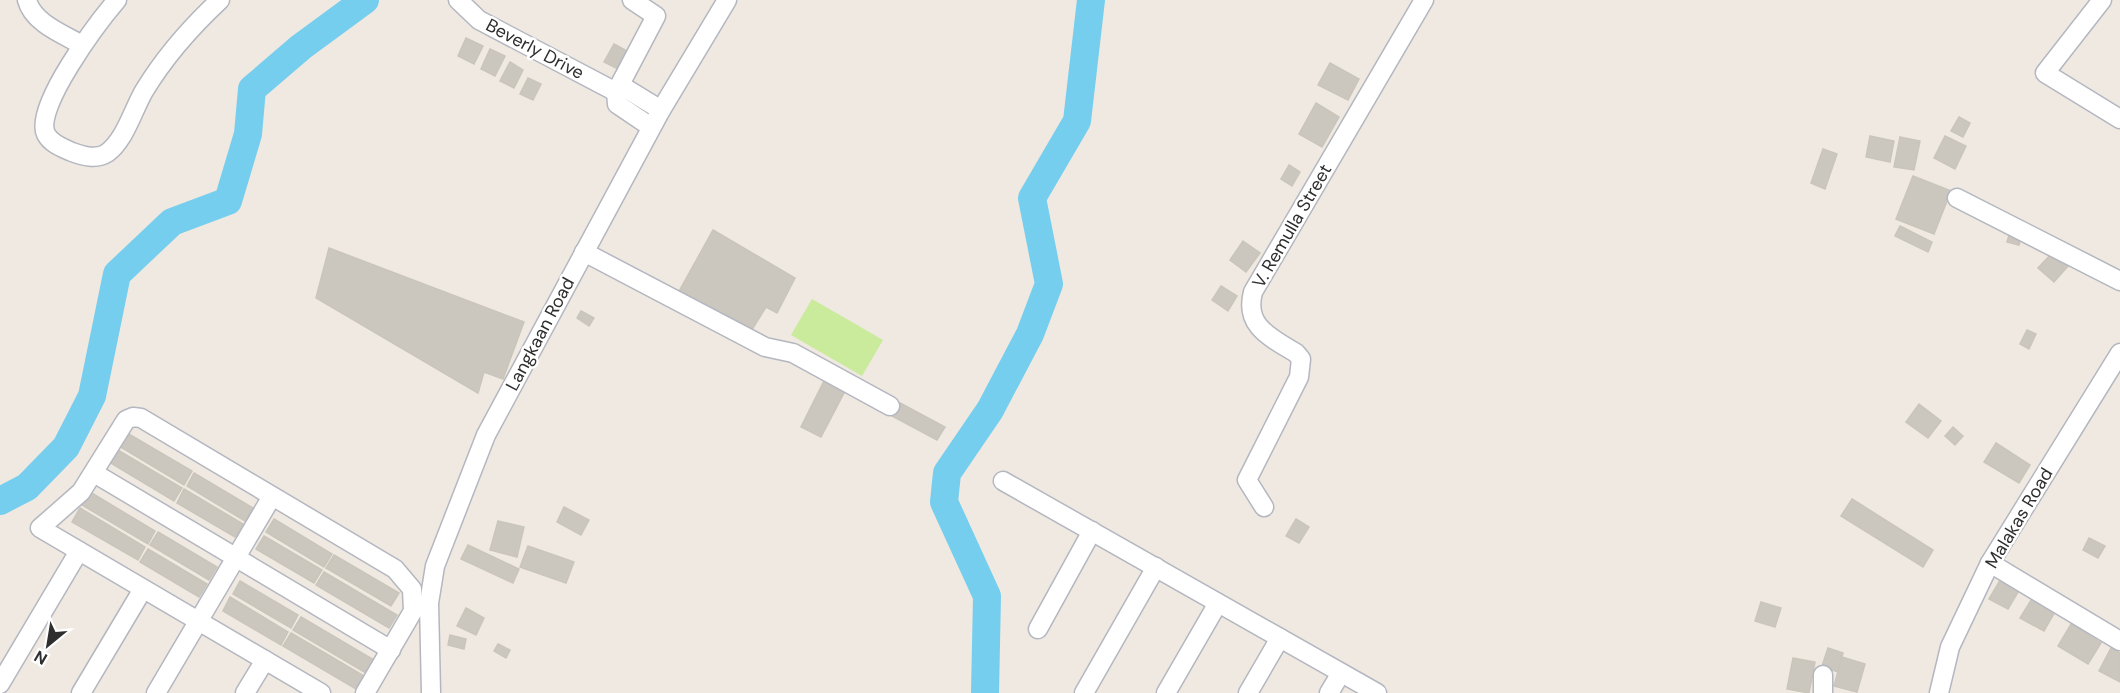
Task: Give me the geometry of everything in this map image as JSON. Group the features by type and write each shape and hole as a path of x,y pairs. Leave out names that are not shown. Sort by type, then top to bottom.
{"street":[{"path":"27,0 36,18 82,45"},
{"path":"117,0 82,45 48,108 44,122 46,133 60,147 82,156 104,155 114,147 145,90 173,51 220,0"},
{"path":"615,92 656,16 632,0"},
{"name":"Langkaan Road","path":"430,688 429,603 435,566 486,435 651,127 727,0"},
{"name":"V. Remulla Street","path":"1264,507 1247,480 1299,377 1301,359 1256,325 1250,305 1253,292 1424,0"},
{"path":"2102,0 2045,73 2120,119"},
{"name":"Beverly Drive","path":"465,2 480,20 615,92 625,88 661,110"},
{"name":"Beverly Drive","path":"615,92 617,104 651,127"},
{"path":"1957,198 2120,281"},
{"path":"584,252 677,303 765,347 793,353 891,406"},
{"name":"Malakas Road","path":"1939,693 1950,647 1990,563 2120,353"},
{"path":"321,693 40,528 64,510 94,473 126,420 133,417 141,418 271,498 395,569 412,589 413,611 365,693"},
{"path":"94,473 390,650"},
{"path":"1003,481 1377,693"},
{"path":"156,693 271,498"},
{"path":"1038,628 1092,531"},
{"path":"0,684 79,551"},
{"path":"1990,563 2120,641"},
{"path":"1084,693 1156,567"},
{"path":"81,693 143,589"},
{"path":"1166,693 1218,603"},
{"path":"1248,693 1280,638"},
{"path":"245,693 265,660"},
{"path":"1329,693 1341,673"},
{"path":"430,688 447,693"}],"green space":[{"path":"812,299 883,340 862,376 791,335"}],"building":[{"path":"466,38 483,46 474,64 458,56"},
{"path":"614,44 629,52 620,70 604,62"},
{"path":"490,49 505,56 495,76 481,69"},
{"path":"510,62 523,70 514,88 500,81"},
{"path":"1330,63 1359,79 1348,100 1318,85"},
{"path":"528,78 541,84 533,100 520,94"},
{"path":"1316,103 1339,117 1322,147 1299,134"},
{"path":"1959,117 1970,123 1963,137 1951,131"},
{"path":"1870,136 1894,141 1890,162 1866,157"},
{"path":"1945,136 1966,146 1955,169 1934,158"},
{"path":"1900,137 1920,141 1914,170 1894,167"},
{"path":"1823,149 1837,154 1825,189 1811,183"},
{"path":"1289,165 1300,172 1292,186 1281,179"},
{"path":"1913,176 1951,191 1934,234 1896,219"},
{"path":"1900,226 1932,242 1928,252 1895,236"},
{"path":"713,230 795,278 777,313 766,307 750,333 677,295"},
{"path":"2010,232 2022,235 2019,245 2007,242"},
{"path":"1243,241 1260,253 1246,272 1230,260"},
{"path":"329,248 524,322 503,379 484,372 478,393 316,298"},
{"path":"2054,251 2069,265 2054,282 2038,268"},
{"path":"1221,286 1237,296 1228,311 1212,300"},
{"path":"581,311 594,318 589,326 577,318"},
{"path":"2027,330 2036,334 2029,349 2020,344"},
{"path":"824,381 845,391 821,437 801,427"},
{"path":"900,403 945,427 937,440 892,416"},
{"path":"1919,404 1941,421 1928,438 1906,422"},
{"path":"1953,427 1963,436 1955,445 1945,436"},
{"path":"127,433 192,471 184,485 119,446"},
{"path":"1996,443 2030,465 2019,483 1984,462"},
{"path":"116,449 182,488 174,501 109,462"},
{"path":"194,473 253,508 245,521 187,486"},
{"path":"184,489 243,524 235,537 177,503"},
{"path":"90,492 155,531 148,544 82,505"},
{"path":"1852,499 1933,550 1923,567 1841,516"},
{"path":"564,507 589,520 581,535 557,522"},
{"path":"80,508 145,547 138,560 72,522"},
{"path":"274,519 332,554 324,567 266,532"},
{"path":"1296,519 1309,527 1299,543 1286,536"},
{"path":"498,521 524,527 517,557 490,550"},
{"path":"158,532 217,567 209,580 150,545"},
{"path":"264,536 322,570 314,583 256,549"},
{"path":"2089,538 2105,546 2098,558 2083,550"},
{"path":"468,545 519,569 513,583 461,559"},
{"path":"528,546 574,562 566,583 520,567"},
{"path":"148,549 207,584 199,597 140,562"},
{"path":"334,555 399,593 391,606 326,568"},
{"path":"324,572 397,615 389,628 316,585"},
{"path":"2002,577 2021,587 2008,609 1989,599"},
{"path":"240,581 298,615 291,628 233,594"},
{"path":"230,597 288,632 281,645 223,611"},
{"path":"2033,597 2056,610 2044,631 2020,618"},
{"path":"1761,602 1781,608 1775,627 1755,621"},
{"path":"466,608 484,618 476,635 457,626"},
{"path":"301,617 374,660 366,673 293,630"},
{"path":"2071,624 2101,643 2088,664 2058,646"},
{"path":"291,633 364,676 356,689 283,646"},
{"path":"450,635 466,639 464,649 448,645"},
{"path":"498,644 510,650 506,658 494,651"},
{"path":"1828,648 1843,653 1838,672 1822,666"},
{"path":"2111,648 2120,653 2120,682 2099,671"},
{"path":"1842,657 1865,664 1857,692 1834,686"},
{"path":"1793,658 1815,662 1809,693 1787,689"}],"waterway":[{"path":"0,501 27,487 66,447 92,396 117,274 172,222 228,201 248,134 252,89 301,47 365,0"},
{"path":"985,693 987,596 944,502 947,473 990,410 1030,334 1049,284 1032,198 1077,121 1091,0"}]}
